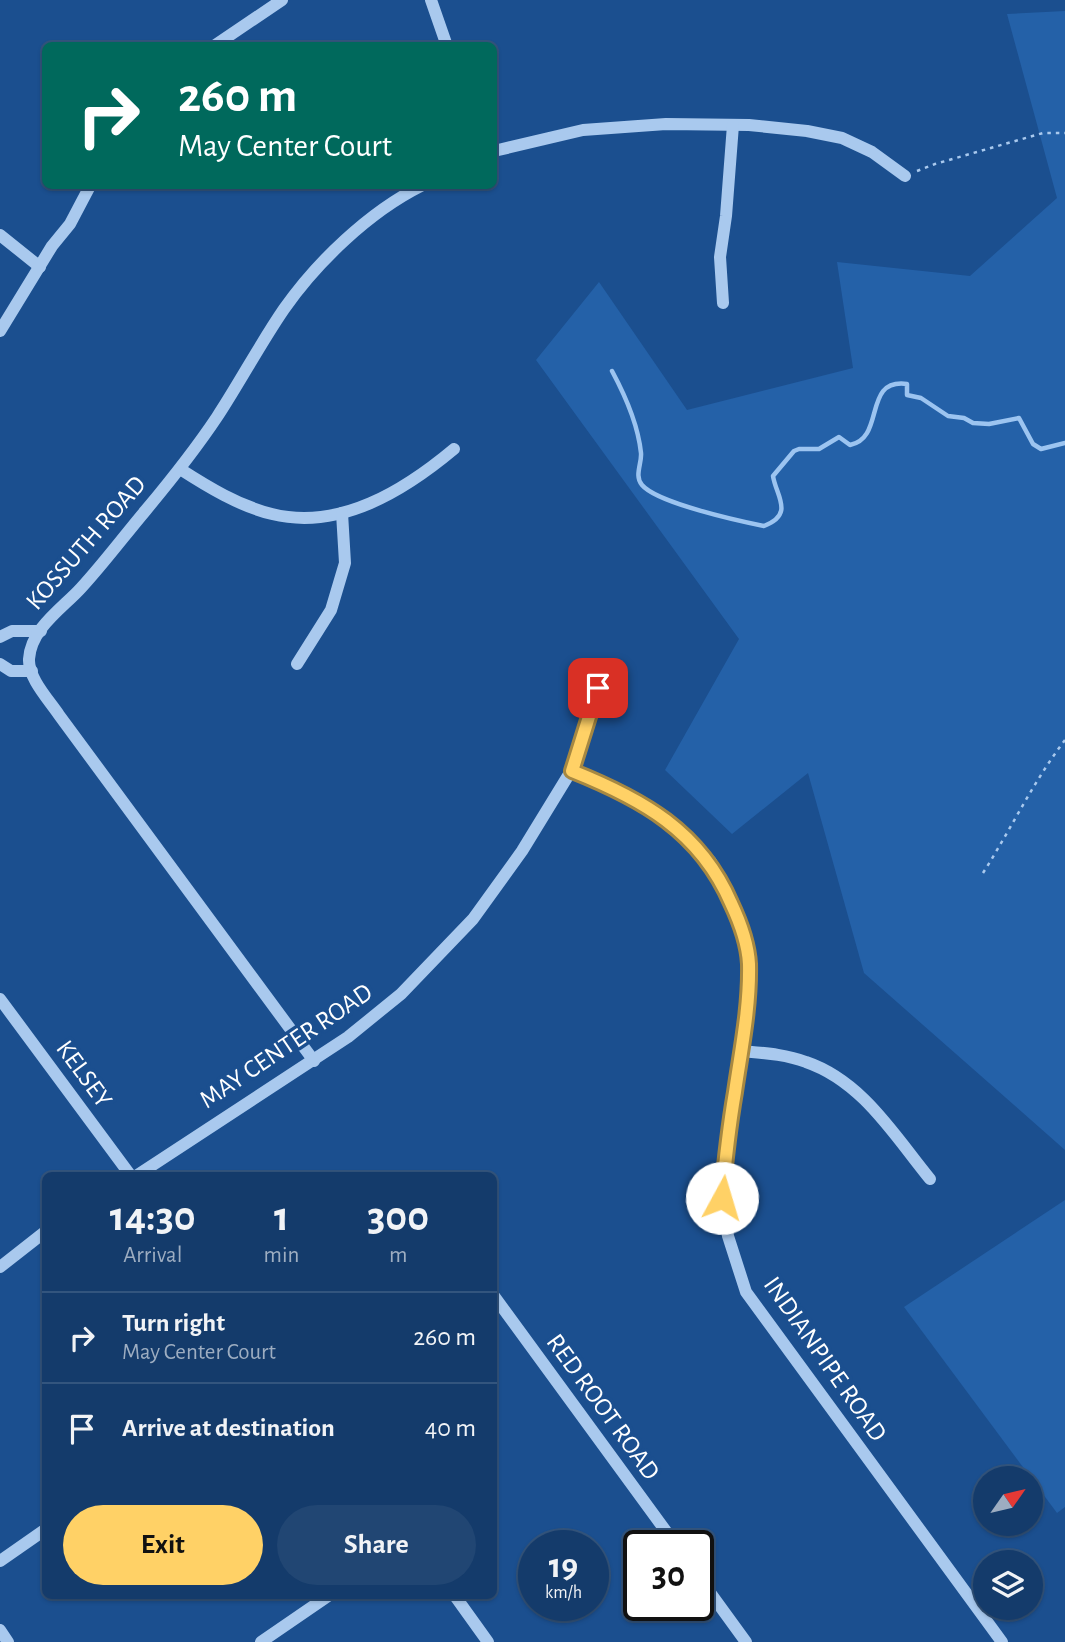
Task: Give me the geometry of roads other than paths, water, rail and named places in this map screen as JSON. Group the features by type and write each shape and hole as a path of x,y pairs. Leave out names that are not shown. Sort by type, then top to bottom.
{"street":[{"path":"220,42 282,0"},
{"path":"430,0 446,42"},
{"path":"497,150 583,130 666,124 776,127 842,138 872,152 905,176"},
{"path":"723,303 720,257 733,125"},
{"path":"0,331 88,189"},
{"name":"KOSSUTH ROAD","path":"32,671 29,659 36,637 180,470 217,417 285,308 316,270 367,221 395,198 414,189"},
{"path":"0,235 40,267"},
{"path":"180,470 239,502 273,515 308,517 342,513 374,503 422,475 453,449"},
{"path":"297,664 331,610 345,563 342,513"},
{"path":"0,637 12,631 41,631"},
{"path":"0,664 11,671 32,671 59,715 314,1060"},
{"name":"MAY CENTER ROAD","path":"139,1172 348,1037 401,994 473,919 522,851 572,771 598,688"},
{"name":"INDIANPIPE ROAD","path":"572,771 645,805 687,837 710,862 723,884 738,919 749,963 747,1019 722,1198 729,1236 746,1292 1002,1642"},
{"name":"KELSEY","path":"0,999 130,1172"},
{"path":"741,1051 806,1062 840,1078 863,1097 930,1179"},
{"path":"0,1267 42,1234"},
{"name":"RED ROOT ROAD","path":"497,1300 665,1530"},
{"path":"0,1561 42,1532"},
{"path":"714,1598 746,1642"},
{"path":"261,1642 324,1599"},
{"path":"456,1599 488,1642"},
{"path":"0,1630 9,1642"}],"waterway":[{"path":"612,371 627,401 637,432 641,453 638,474 642,485 651,492 681,505 764,526 779,516 781,504 773,476 794,451 819,449 839,437 850,445 861,440 868,432 884,390 893,385 907,384 907,395 921,398 948,416 964,418 973,423 989,424 1019,418 1033,444 1041,449 1065,443"}]}
